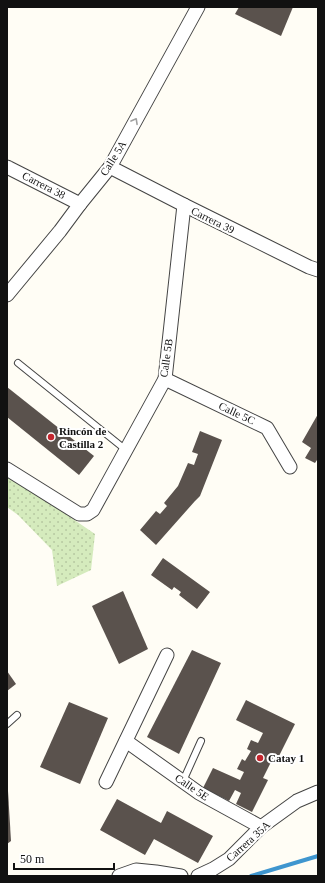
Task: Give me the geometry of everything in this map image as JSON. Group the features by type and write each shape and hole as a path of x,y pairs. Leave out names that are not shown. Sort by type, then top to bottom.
{"street":[{"name":"Calle 5A","path":"7,295 110,167 198,7"},
{"name":"Carrera 38","path":"7,167 80,204"},
{"name":"Carrera 39","path":"110,167 309,267 318,270"},
{"name":"Calle 5B","path":"7,469 79,514 86,514 93,510 165,379 184,205"},
{"name":"Calle 5C","path":"165,379 268,428 290,467"},
{"path":"106,782 167,655"},
{"name":"Calle 5E","path":"126,741 199,793 261,827"},
{"name":"Carrera 35A","path":"198,876 214,869 229,859 261,827 297,801 318,792"},
{"path":"119,876 136,870 181,876"}],"lane":[{"path":"18,363 126,450"},
{"path":"7,724 17,715"},
{"path":"183,781 201,741"}],"green space":[{"path":"7,474 95,534 91,570 57,586 52,550 18,515 7,507"}],"building":[{"path":"239,7 293,7 281,36 235,14"},
{"name":"Rincón de Castilla 2","path":"7,387 94,456 79,475 7,417"},
{"path":"318,414 318,461 317,460 315,463 305,458 311,448 302,442"},
{"path":"200,431 222,440 200,496 156,545 140,530 156,511 160,514 167,506 164,503 178,486 188,463 194,465 198,454 192,452"},
{"path":"163,558 210,592 197,609 179,595 181,592 174,587 172,590 151,575"},
{"path":"123,591 148,649 119,664 92,606"},
{"path":"192,650 221,663 179,754 147,737"},
{"path":"7,671 16,684 7,691"},
{"name":"Catay 1","path":"246,700 295,724 279,756 275,754 263,778 268,780 252,812 236,804 241,793 235,790 229,801 203,788 213,768 240,780 244,772 237,769 242,759 245,761 251,751 247,749 251,740 258,743 263,733 236,720"},
{"path":"69,702 108,718 80,784 40,767"},
{"path":"7,791 11,841 7,844"},
{"path":"117,799 161,823 167,811 213,836 198,863 154,839 145,855 100,830"}],"waterway":[{"path":"251,876 318,856"}],"place":[{"name":"Rincón de Castilla 2","path":"51,437"},
{"name":"Catay 1","path":"260,758"}]}
